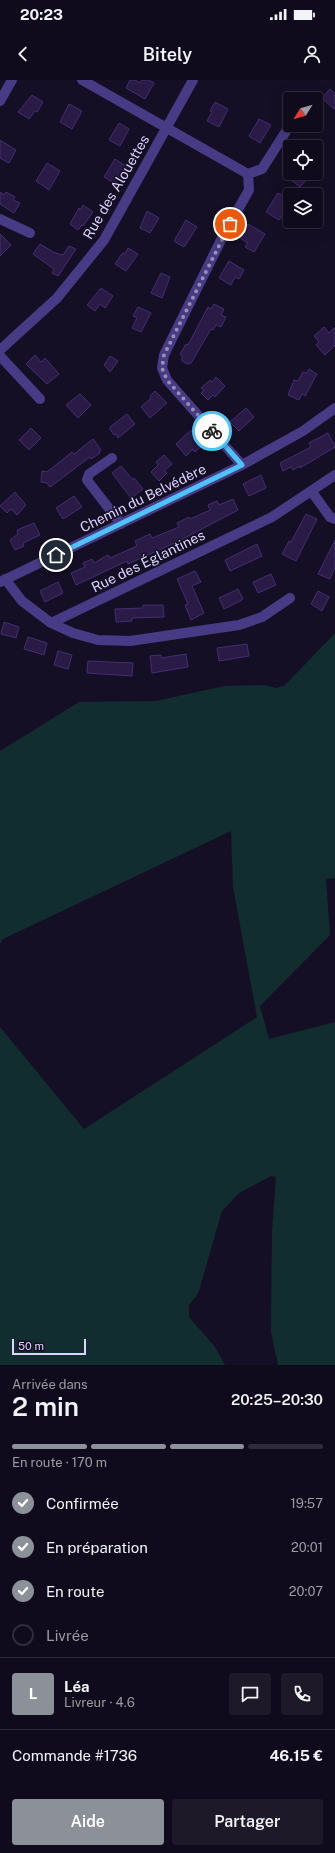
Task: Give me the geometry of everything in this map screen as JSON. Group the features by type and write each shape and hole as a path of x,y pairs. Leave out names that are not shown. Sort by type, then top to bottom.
{"street":[{"path":"0,101 12,80"},
{"path":"82,80 248,174 262,169 286,132"},
{"name":"Rue des Alouettes","path":"0,350 58,298 104,240 193,80"},
{"path":"242,465 167,380 162,368 164,355 223,236 249,190 248,174"},
{"path":"0,219 30,232"},
{"path":"0,356 40,399"},
{"name":"Chemin du Belvédère","path":"2,580 242,465 303,431 335,408"},
{"path":"112,458 89,474 87,480 121,524"},
{"name":"Rue des Églantines","path":"51,623 272,517 312,492 335,475"},
{"path":"312,492 330,516 335,519"},
{"path":"2,580 22,602 51,623 73,633 98,640 130,641 239,625 262,617 290,598"}],"green space":[{"path":"335,633 335,878 326,879 330,935 260,1006 269,1039 335,1022 335,1365 278,1365 271,1332 272,1230 276,1177 271,1176 239,1193 222,1211 198,1294 189,1305 189,1317 215,1347 225,1365 0,1365 0,1027 84,1129 257,1017 233,887 231,831 3,939 0,944 0,751 79,702 156,701 224,686 264,685 276,688 284,686"}],"building":[{"path":"130,80 135,80 140,83 142,80 149,80 154,83 145,99 126,88"},
{"path":"330,89 335,94 335,110 323,99"},
{"path":"32,95 43,102 37,112 35,111 29,119 18,112"},
{"path":"215,102 228,109 219,127 207,121"},
{"path":"69,104 82,111 72,129 60,122"},
{"path":"259,119 271,125 260,143 249,136"},
{"path":"119,123 129,129 120,146 109,140"},
{"path":"0,140 16,150 9,163 0,158"},
{"path":"115,159 127,167 115,184 104,177"},
{"path":"47,163 60,171 49,190 36,181"},
{"path":"291,180 306,180 300,187"},
{"path":"0,192 4,195 6,192 15,197 13,200 20,203 14,213 0,204"},
{"path":"278,193 283,196 283,214 279,220 266,212"},
{"path":"83,205 93,212 83,226 82,225 78,230 70,224 79,208 80,210"},
{"path":"147,211 159,218 150,233 140,228"},
{"path":"186,220 197,227 184,247 174,241"},
{"path":"248,224 265,234 254,252 245,247 248,243 240,238"},
{"path":"0,234 11,245 0,256"},
{"path":"40,244 55,253 63,255 69,246 76,249 58,276 52,273 54,269 33,254"},
{"path":"128,248 138,254 126,271 115,264 123,253 125,254"},
{"path":"229,261 244,270 239,279 235,277 231,285 219,278"},
{"path":"161,273 170,277 162,298 151,293"},
{"path":"101,288 113,296 105,308 100,304 95,311 87,305"},
{"path":"214,304 224,309 221,315 226,317 221,327 216,325 213,330 211,329 191,363 187,364 182,361 182,356 180,354 186,344 188,345 208,307 211,309"},
{"path":"138,307 151,313 141,332 132,328 137,318 133,316"},
{"path":"324,327 329,333 335,327 335,345 325,355 316,345 319,342 314,336"},
{"path":"35,355 41,362 45,358 59,374 47,384 26,364"},
{"path":"110,356 118,361 110,372 104,365"},
{"path":"309,369 317,374 305,396 302,394 299,400 288,395 294,380 298,381 303,372 307,373"},
{"path":"216,377 225,386 215,397 213,395 208,400 201,393 204,390 201,388 210,380 212,382"},
{"path":"155,391 167,403 150,418 141,407 151,398 150,396"},
{"path":"80,394 91,405 78,418 66,405"},
{"path":"246,408 254,417 239,431 230,422"},
{"path":"127,414 135,424 118,438 116,434 114,435 110,427"},
{"path":"31,428 41,438 29,450 19,440"},
{"path":"191,430 204,444 195,452 193,449 186,456 176,444"},
{"path":"328,433 335,447 300,468 300,466 293,470 291,467 283,471 280,463 311,447 309,443"},
{"path":"93,439 101,450 99,452 100,453 91,459 90,457 50,487 47,483 41,482 42,471 47,472 72,452 74,454"},
{"path":"164,455 172,464 164,471 167,473 159,481 151,472 158,465 156,462"},
{"path":"121,466 143,489 131,498 112,473"},
{"path":"261,475 266,488 249,496 243,484"},
{"path":"15,492 26,505 17,515 11,509 7,513 0,506"},
{"path":"74,496 82,507 63,519 56,508"},
{"path":"233,499 238,510 179,541 128,564 127,561 76,585 71,573 85,567 83,563 92,559 94,563 108,555 110,558 137,546 135,541 150,534 152,538 179,527 177,523 210,510 208,505 212,503 217,501 219,505"},
{"path":"306,514 317,519 296,561 282,554 289,541 291,542"},
{"path":"34,523 40,535 23,543 24,546 15,550 10,540 18,534 17,530"},
{"path":"335,540 335,568 330,579 318,574"},
{"path":"257,544 262,556 230,571 225,560"},
{"path":"195,571 201,582 192,586 204,613 191,620 185,605 188,604 177,579"},
{"path":"271,574 276,585 258,593 253,582"},
{"path":"58,582 63,593 45,602 40,591"},
{"path":"238,589 243,599 224,609 219,598"},
{"path":"318,591 329,597 322,611 311,604"},
{"path":"143,605 163,605 164,617 132,618 132,621 116,622 115,609 143,608"},
{"path":"4,622 19,627 16,638 1,634"},
{"path":"28,637 47,643 44,655 24,649"},
{"path":"247,644 249,656 219,661 217,648"},
{"path":"58,651 72,655 68,669 54,665"},
{"path":"186,654 188,667 152,673 150,656 161,655 161,658"},
{"path":"88,661 133,663 132,676 87,673"}],"way so far":[{"path":"212,431 167,380 162,368 164,355 230,224"}],"route":[{"path":"56,555 242,465 212,431"}]}
